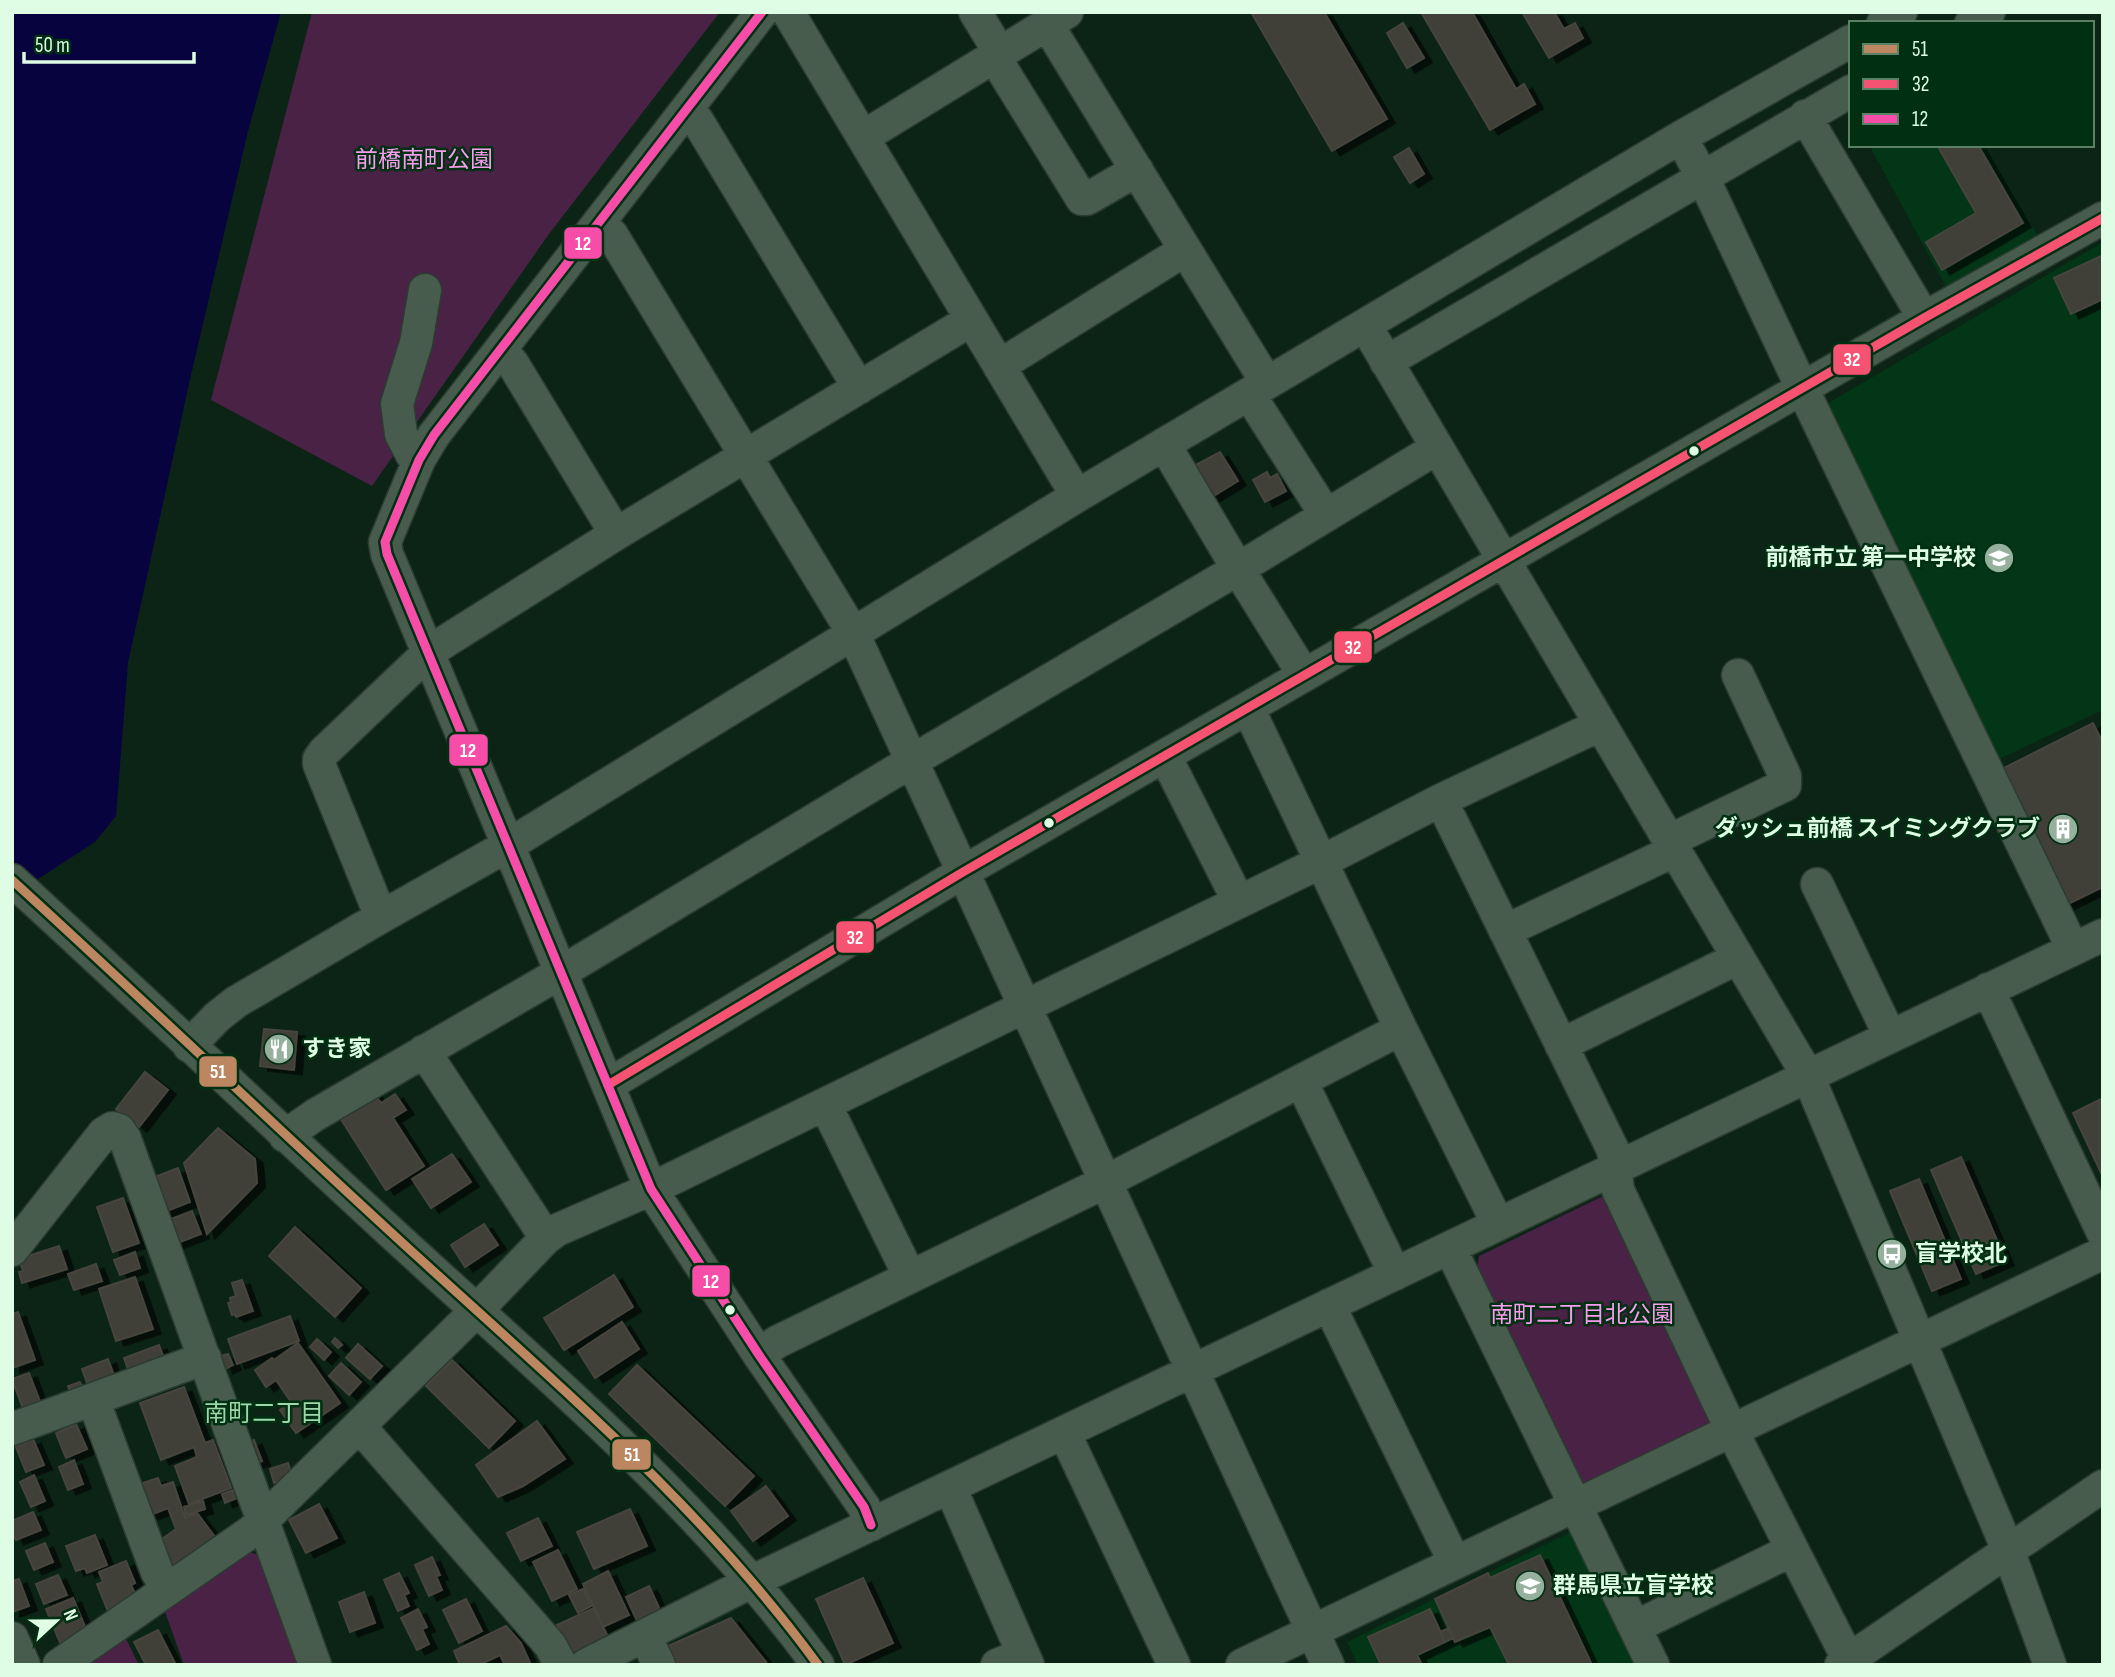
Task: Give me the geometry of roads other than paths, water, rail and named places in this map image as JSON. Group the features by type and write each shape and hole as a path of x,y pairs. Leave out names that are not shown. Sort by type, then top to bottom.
{"street":[{"path":"762,12 434,435 419,460 385,542 387,554 507,846 651,1189 759,1355 864,1507 871,1525"},
{"path":"788,12 1077,496"},
{"path":"975,12 1000,53 1000,66 1082,199 1087,199 1137,170"},
{"path":"863,137 1057,18 1137,170 1185,250 1326,515"},
{"path":"189,1046 236,1002 507,846 1258,388 1681,137 1849,42"},
{"path":"1386,362 1849,92"},
{"path":"685,113 697,120 859,388"},
{"path":"1805,116 1924,318"},
{"path":"1681,137 2073,949"},
{"path":"608,1085 963,872 1924,318 2103,218"},
{"path":"600,222 612,235 853,633 1328,1665"},
{"path":"999,366 1185,250"},
{"path":"419,460 412,455 401,434 397,404 416,343 425,290"},
{"path":"381,917 319,759 428,653 616,534 971,320"},
{"path":"1365,325 1808,1076 2008,1550 2050,1665"},
{"path":"501,350 513,364 616,534"},
{"path":"1164,444 1304,676"},
{"path":"285,1136 315,1115 560,973 1238,569 1437,447"},
{"path":"1505,931 1661,857 1677,837 1785,785 1785,776 1738,675"},
{"path":"1248,708 1401,1029 1498,1224"},
{"path":"59,1665 263,1522 557,1230 651,1189 1240,902 1441,800 1600,725"},
{"path":"1165,756 1240,902"},
{"path":"1441,800 1613,1150 1618,1190 1732,1431 1842,1647 1846,1662 2103,1486"},
{"path":"12,880 285,1136 657,1478 753,1581 818,1665"},
{"path":"1816,884 1890,1037"},
{"path":"586,1665 753,1581 2103,936"},
{"path":"1561,1045 1738,958"},
{"path":"1988,989 2103,1233"},
{"path":"759,1355 777,1342 1105,1182 1401,1029"},
{"path":"424,1051 546,1238"},
{"path":"1301,1081 1395,1273"},
{"path":"825,1104 910,1277"},
{"path":"12,1250 99,1139 109,1130 116,1128 125,1139 316,1665"},
{"path":"1450,1248 1653,1665"},
{"path":"1242,1665 2103,1253"},
{"path":"1329,1305 1455,1563"},
{"path":"12,1429 205,1358"},
{"path":"93,1399 157,1572 167,1590"},
{"path":"360,1427 550,1645 561,1665"},
{"path":"1064,1433 1174,1665"},
{"path":"950,1487 1016,1661"},
{"path":"1635,1627 1792,1550"},
{"path":"645,1636 659,1665"},
{"path":"12,1638 24,1665"}],"place":[{"name":"前橋市立 第一中学校","path":"1999,558"},
{"name":"ダッシュ前橋 スイミングクラブ","path":"2063,829"},
{"name":"すき家","path":"279,1049"},
{"name":"盲学校北","path":"1892,1254"},
{"name":"群馬県立盲学校","path":"1530,1586"}],"district":[{"name":"南町二丁目","path":"264,1413"}],"park label":[{"name":"前橋南町公園","path":"424,160"},
{"name":"南町二丁目北公園","path":"1582,1315"}]}
